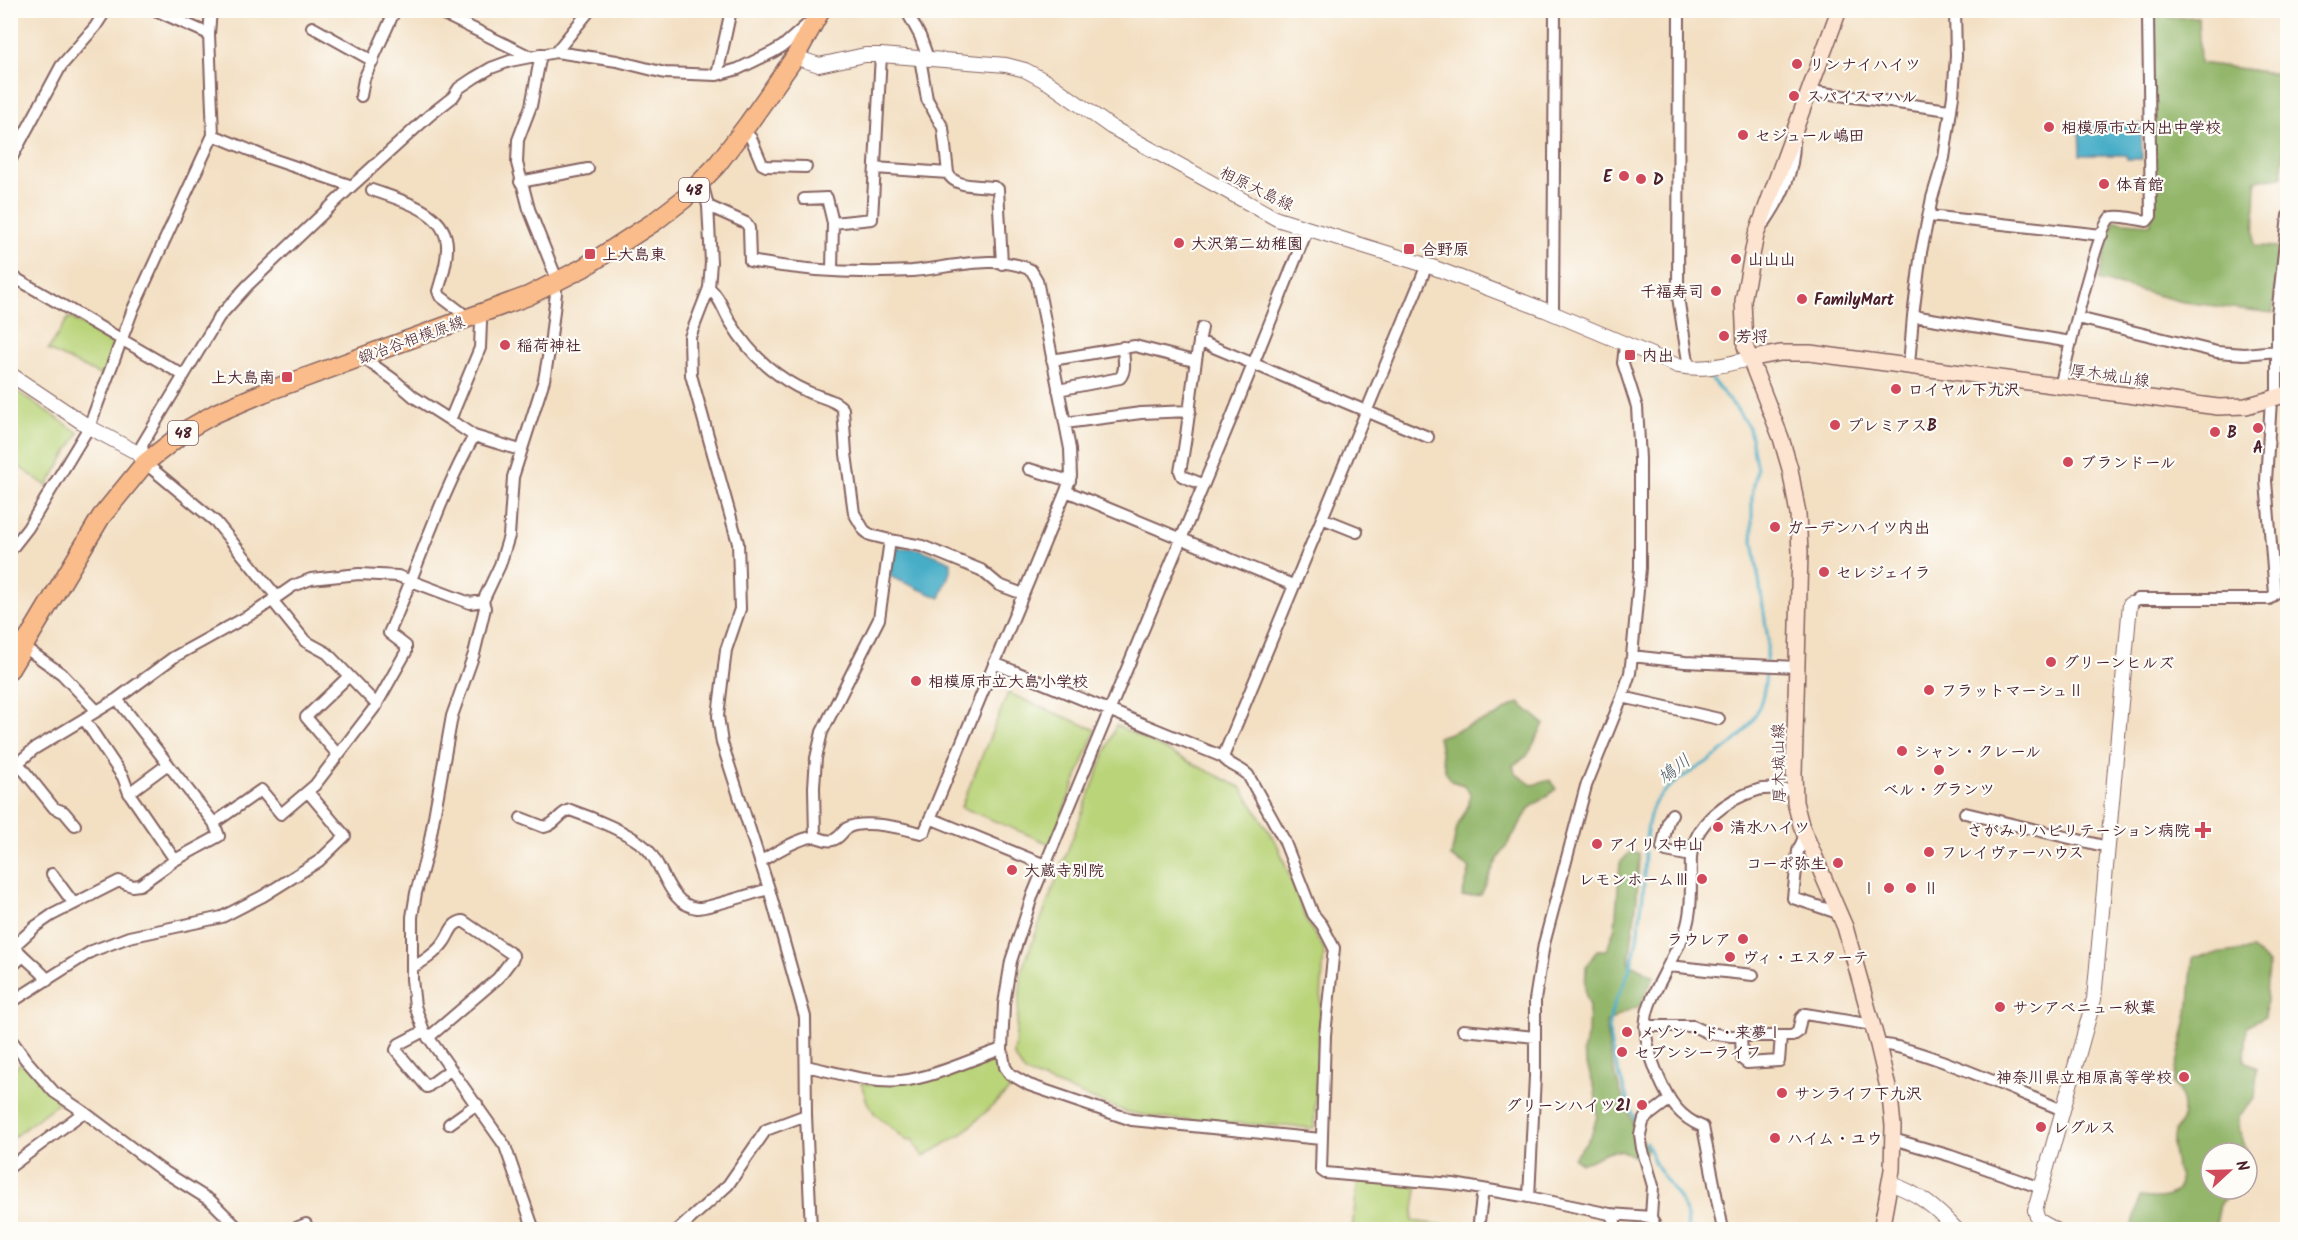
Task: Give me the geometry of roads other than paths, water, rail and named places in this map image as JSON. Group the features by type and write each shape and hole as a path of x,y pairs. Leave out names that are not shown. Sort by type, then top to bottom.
{"main road":[{"name":"厚木城山線","path":"1839,10 1756,235 1743,301 1744,342 1781,438 1794,490 1800,552 1794,790 1797,814 1841,914 1873,1025 1890,1096 1893,1139 1891,1184 1881,1230"},
{"name":"鍛冶谷相模原線","path":"10,669 17,642 101,517 145,463 188,429 216,413 263,393 557,283 662,217 702,182 743,131 795,57 819,15"},
{"name":"厚木城山線","path":"1749,359 1767,354 1795,352 1909,365 2218,407 2246,406 2279,397"}],"street":[{"path":"10,161 61,66 95,27 105,10"},
{"path":"155,10 209,34"},
{"path":"10,551 28,528 90,427 133,309 213,135 209,34 212,10"},
{"path":"361,96 364,79 395,10"},
{"path":"435,10 448,14 529,56"},
{"path":"556,52 590,10"},
{"path":"717,75 730,10"},
{"path":"906,10 920,36 927,99 943,128 948,173 951,180 957,183 998,189 1002,264"},
{"path":"1553,314 1555,10"},
{"path":"1679,10 1678,297 1689,368"},
{"path":"1909,365 1921,252 1944,158 1956,56 1955,10"},
{"path":"2060,387 2102,235 2109,220 2113,216 2147,221 2151,216 2148,17 2145,10"},
{"path":"145,463 142,445 219,317 248,285 352,186 453,97 459,88 492,68 529,56 556,52 617,61 664,74 717,75 755,63 783,46 819,15"},
{"path":"312,27 372,61"},
{"path":"534,1230 508,1152 495,1129 426,1034 415,1006 412,917 429,845 452,716 474,654 485,608 483,601 509,536 513,477 544,380 550,346 557,283 520,182 517,164 518,140 529,113 541,54"},
{"name":"相原大島線","path":"795,57 811,63 827,64 865,55 881,55 1006,65 1025,70 1038,76 1111,127 1277,219 1427,265 1553,314 1667,363 1689,368 1713,368 1749,359"},
{"path":"833,223 872,219 881,55"},
{"path":"1809,91 1949,110"},
{"path":"743,131 751,138 762,164 806,167"},
{"path":"213,135 266,157 352,186"},
{"path":"875,168 948,173"},
{"path":"520,182 588,169"},
{"path":"702,182 708,206 711,262 709,288 690,337 691,375 738,543 740,575 740,609 726,650 718,716 722,743 769,889 805,1017 811,1230"},
{"path":"372,190 412,204 437,221 448,248 438,291 440,296 461,312"},
{"path":"804,199 828,198 833,223 832,270"},
{"path":"708,206 746,223 749,228 750,261 792,269 911,271 988,262 1026,268 1034,275 1070,449 1068,486 925,831 921,833 904,828 864,825 848,828 834,840 814,837 789,845 760,862"},
{"path":"1929,216 2102,235"},
{"path":"2056,1230 2038,1220 2035,1214 2094,999 2130,604 2138,600 2269,599 2276,590 2266,481 2279,397 2277,315 2288,216"},
{"path":"1308,228 1033,894 1011,960 1004,1004 1002,1049 1005,1067 1010,1074 1022,1082 1132,1120 1321,1139"},
{"path":"1223,757 1427,265"},
{"path":"10,276 183,375"},
{"path":"709,288 719,299 730,323 766,366 799,388 839,404 844,417 846,454 854,513 864,530 890,540 922,546 981,570 999,585 1023,594"},
{"path":"1913,316 2071,342"},
{"path":"2078,318 2217,352 2244,354 2277,351"},
{"path":"450,420 480,348 481,322"},
{"path":"1202,328 1194,361 1190,411 1180,471 1182,476 1202,484"},
{"path":"1199,341 1428,437"},
{"path":"1529,1197 1536,991 1554,902 1589,779 1622,697 1630,673 1632,656 1640,568 1640,459 1636,407 1623,363 1625,345"},
{"path":"1052,360 1123,347 1144,347 1194,361"},
{"path":"1058,390 1120,378 1124,368 1123,347"},
{"path":"362,357 414,397 474,436 520,450"},
{"path":"10,374 90,427 136,452 145,463 216,522 305,641 327,654 377,705"},
{"path":"1065,423 1141,413 1190,411"},
{"path":"214,824 261,790 281,814 308,792 377,705 406,652 406,646 389,633 412,582 453,474 474,436"},
{"path":"1029,469 1180,539 1293,585"},
{"path":"1322,518 1357,532"},
{"path":"814,837 816,768 822,732 879,619 890,540"},
{"path":"75,825 64,812 54,808 14,767 34,749 117,699 174,657 248,617 293,586 325,576 374,574 398,576 470,603 483,601"},
{"path":"17,642 62,674 98,711"},
{"path":"1632,656 1685,662 1797,667"},
{"path":"994,663 1223,757 1226,762 1241,768 1248,775 1284,840 1313,914 1334,948 1325,1035 1321,1170 1325,1173 1483,1189 1610,1214 1651,1217"},
{"path":"338,755 306,717 349,676"},
{"path":"1622,697 1719,719"},
{"path":"48,980 41,971 22,957 12,944 36,926 119,881 132,886 140,885 176,860 219,836 214,824 117,699"},
{"path":"84,720 123,777 129,793 176,860"},
{"path":"129,793 168,764"},
{"path":"1723,1230 1703,1127 1685,1118 1669,1100 1654,1066 1645,1036 1645,1026 1653,994 1669,966 1688,923 1691,856 1695,838 1700,830 1722,808 1758,790 1794,790"},
{"path":"10,1003 92,951 129,937 222,917 262,896 319,861 345,836 308,792"},
{"path":"521,819 544,827 554,824 565,811 570,810 604,822 646,848 654,858 673,894 698,908 769,889"},
{"path":"1965,813 2108,847"},
{"path":"1672,814 1668,821 1662,848 1666,851 1691,856"},
{"path":"930,818 1045,865"},
{"path":"1805,835 1798,851 1793,898 1841,914"},
{"path":"52,874 74,904"},
{"path":"412,967 443,944 455,923 463,921 513,955 498,978 426,1034 399,1044 396,1050 427,1087 450,1070"},
{"path":"10,968 22,957"},
{"path":"1669,966 1753,975"},
{"path":"1645,1026 1694,1026 1708,1033 1741,1036 1796,1035 1801,1017 1805,1014 1873,1025"},
{"path":"1464,1030 1535,1037"},
{"path":"1741,1036 1742,1059 1747,1063 1779,1061 1781,1036"},
{"path":"10,1038 54,1092 160,1169 211,1201 240,1230"},
{"path":"1878,1045 1892,1045 1923,1054 2063,1110"},
{"path":"806,1066 868,1078 900,1081 1002,1049"},
{"path":"1657,1230 1651,1217 1653,1186 1642,1148 1641,1128 1653,1111 1669,1100"},
{"path":"449,1124 477,1104"},
{"path":"10,1167 84,1112"},
{"path":"678,1230 728,1185 766,1130 806,1114"},
{"path":"1893,1139 1950,1155 2041,1188"},
{"path":"1891,1184 1931,1203 1957,1230"},
{"path":"1478,1230 1483,1189"},
{"path":"1610,1214 1615,1222 1614,1230"},
{"path":"291,1230 306,1224"}],"water":[{"path":"2141,124 2142,159 2127,159 2126,155 2080,155 2079,125"},
{"path":"895,547 920,549 951,562 951,569 940,598 889,576"}],"waterway":[{"name":"鳩川","path":"1711,379 1736,408 1749,428 1757,469 1752,496 1752,534 1768,640 1766,662"},
{"name":"鳩川","path":"1638,1125 1630,1109 1615,1062 1610,1041 1609,1021 1636,946 1649,820 1660,796 1684,776 1724,751 1746,730 1761,703 1766,669"},
{"name":"鳩川","path":"1646,1142 1658,1169 1683,1205 1688,1230"}],"place":[{"name":"リンナイハイツ","path":"1797,64"},
{"name":"スパイスマハル","path":"1794,96"},
{"name":"相模原市立内出中学校","path":"2049,127"},
{"name":"セジュール嶋田","path":"1743,135"},
{"name":"E","path":"1624,176"},
{"name":"D","path":"1641,179"},
{"name":"体育館","path":"2104,184"},
{"name":"大沢第二幼稚園","path":"1179,243"},
{"name":"合野原","path":"1409,249"},
{"name":"上大島東","path":"590,254"},
{"name":"山山山","path":"1736,259"},
{"name":"千福寿司","path":"1716,291"},
{"name":"FamilyMart","path":"1802,299"},
{"name":"芳将","path":"1724,336"},
{"name":"稲荷神社","path":"505,345"},
{"name":"内出","path":"1630,355"},
{"name":"上大島南","path":"287,377"},
{"name":"ロイヤル下九沢","path":"1896,389"},
{"name":"プレミアスB","path":"1835,425"},
{"name":"A","path":"2258,428"},
{"name":"B","path":"2215,432"},
{"name":"ブランドール","path":"2068,462"},
{"name":"ガーデンハイツ内出","path":"1775,527"},
{"name":"セレジェイラ","path":"1824,572"},
{"name":"グリーンヒルズ","path":"2051,662"},
{"name":"相模原市立大島小学校","path":"916,681"},
{"name":"フラットマーシュⅡ","path":"1929,690"},
{"name":"シャン・クレール","path":"1902,751"},
{"name":"ベル・グランツ","path":"1939,770"},
{"name":"清水ハイツ","path":"1718,827"},
{"name":"さがみリハビリテーション病院","path":"2203,830"},
{"name":"アイリス中山","path":"1597,844"},
{"name":"フレイヴァーハウス","path":"1929,852"},
{"name":"コーポ弥生","path":"1838,863"},
{"name":"大蔵寺別院","path":"1012,870"},
{"name":"レモンホームⅢ","path":"1702,879"},
{"name":"Ⅰ","path":"1889,888"},
{"name":"Ⅱ","path":"1911,888"},
{"name":"ラウレア","path":"1743,939"},
{"name":"ヴィ・エスターテ","path":"1730,957"},
{"name":"サンアベニュー秋葉","path":"2000,1007"},
{"name":"メゾン・ド・来夢Ⅰ","path":"1627,1032"},
{"name":"セブンシーライフ","path":"1622,1052"},
{"name":"神奈川県立相原高等学校","path":"2184,1077"},
{"name":"サンライフ下九沢","path":"1782,1093"},
{"name":"グリーンハイツ21","path":"1642,1105"},
{"name":"レグルス","path":"2041,1127"},
{"name":"ハイム・ユウ","path":"1775,1138"}]}
